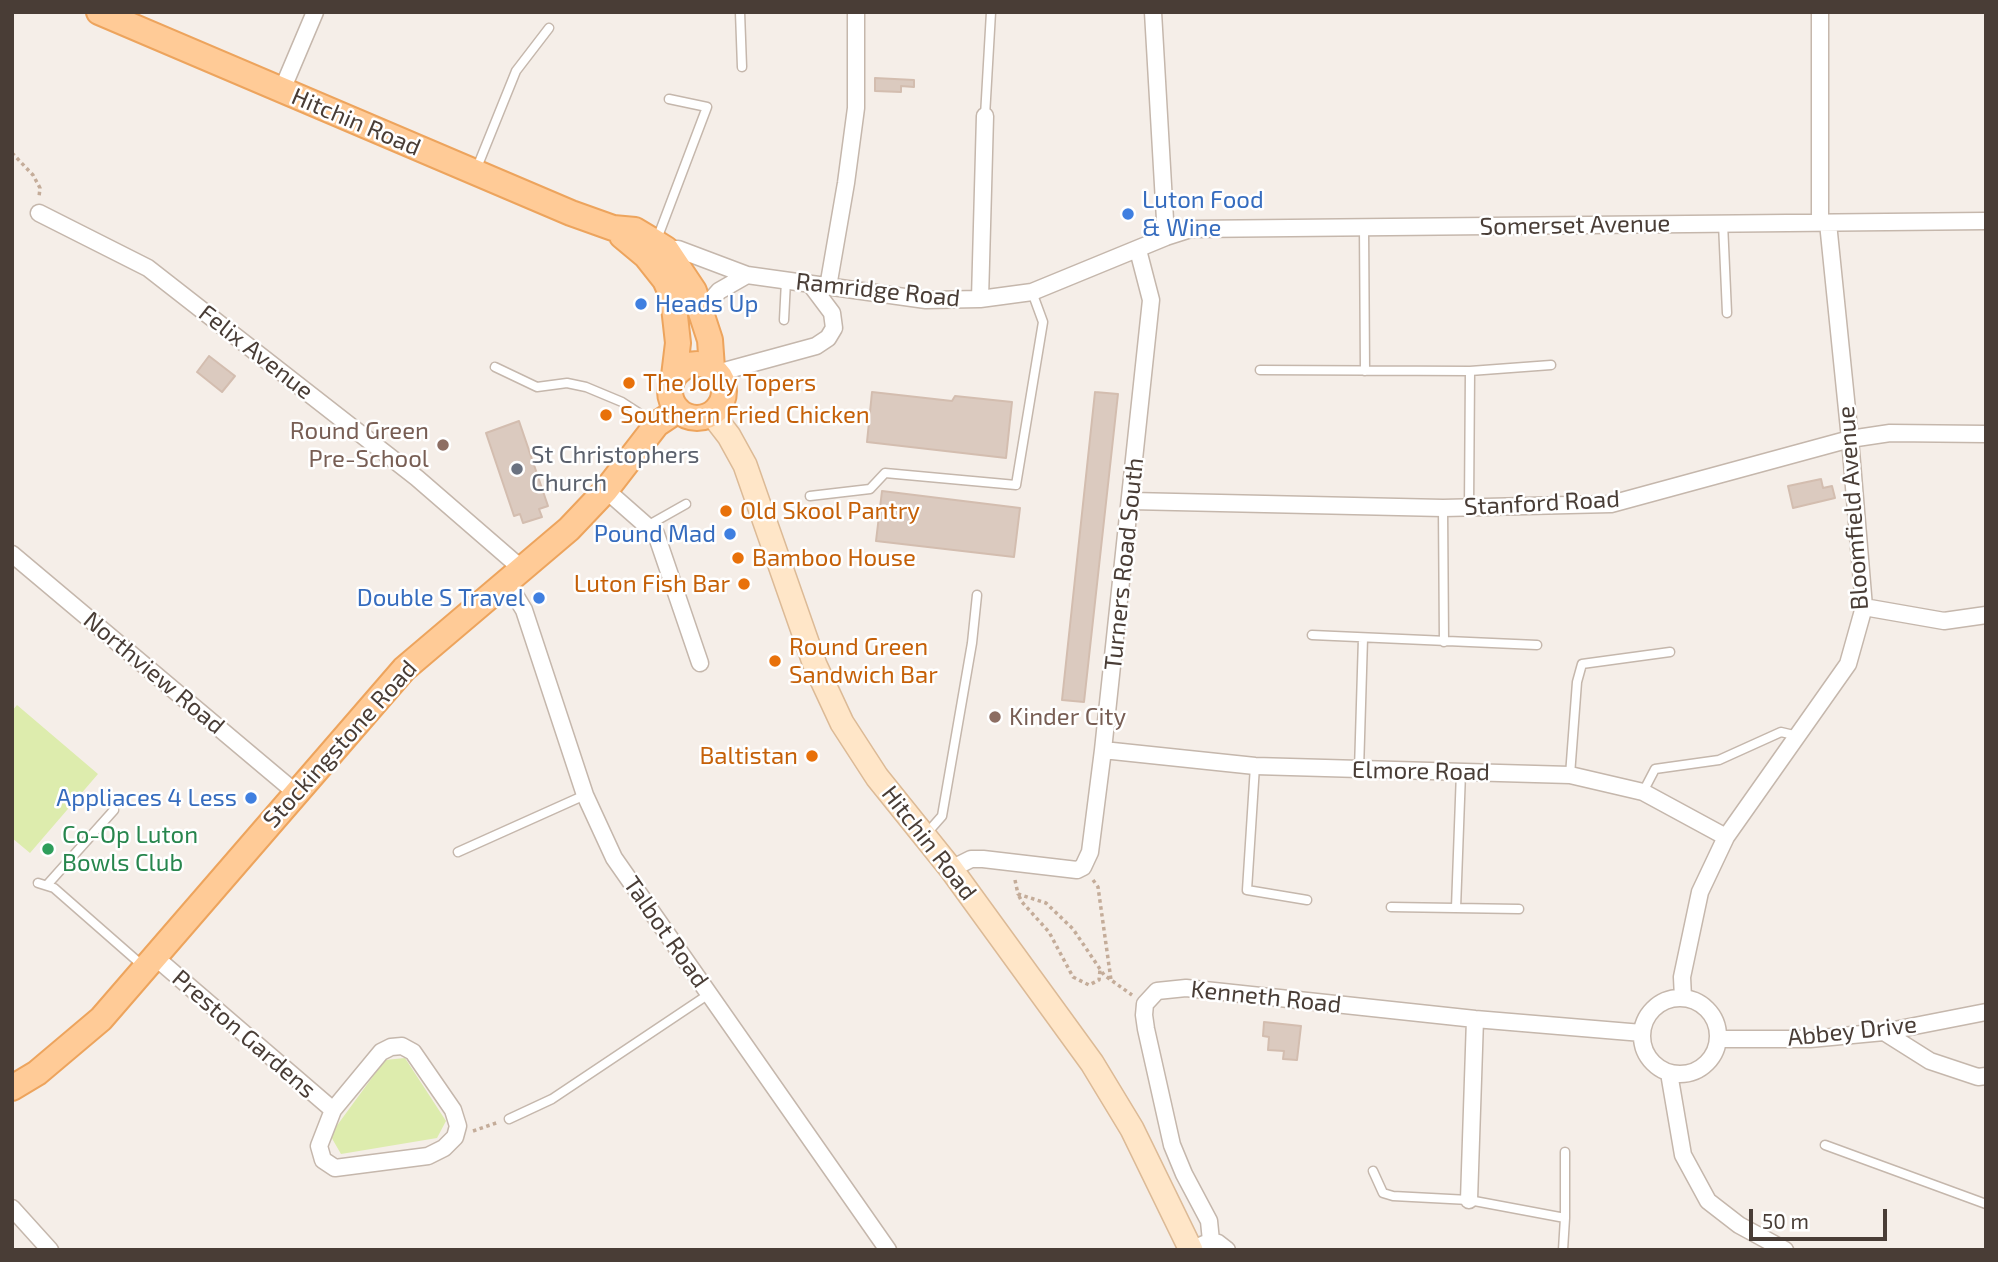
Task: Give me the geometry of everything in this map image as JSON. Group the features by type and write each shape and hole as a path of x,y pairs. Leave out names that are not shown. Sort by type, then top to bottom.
{"main road":[{"name":"Hitchin Road","path":"100,12 475,172 613,228 635,230 656,249 673,298 678,343 674,376"},
{"path":"656,249 694,291 704,316 713,352 714,371"},
{"path":"702,364 714,371 722,381 724,394 721,404 712,414 702,418 692,418 678,410 671,400 670,391 674,376 692,365 702,364"},
{"name":"Stockingstone Road","path":"12,1088 37,1073 101,1018 404,669 569,529 606,490 657,424 678,410"}],"street":[{"path":"282,90 316,12"},
{"path":"828,286 856,108 856,12"},
{"path":"1153,12 1166,237"},
{"name":"Bloomfield Avenue","path":"1683,998 1682,976 1700,892 1726,837 1848,664 1864,607 1850,439 1824,223 1820,12"},
{"path":"979,299 985,116"},
{"name":"Felix Avenue","path":"39,214 148,268 417,478 515,575"},
{"name":"Somerset Avenue","path":"1166,237 1191,229 1986,222"},
{"name":"Ramridge Road","path":"656,249 678,249 747,275 811,285 926,300 979,299 1032,292 1166,237"},
{"name":"Turners Road South","path":"1083,867 1090,852 1103,750 1152,300 1138,250"},
{"path":"704,316 719,291 747,275"},
{"path":"714,371 816,346 828,338 834,328 832,313 811,285"},
{"name":"Hitchin Road","path":"712,414 742,459 832,706 877,777 951,869 1054,1008 1112,1093 1150,1163 1201,1245"},
{"name":"Stanford Road","path":"1131,501 1443,508 1611,504 1850,439 1890,433 1986,434"},
{"path":"606,490 656,534 699,663"},
{"name":"Northview Road","path":"12,554 295,792"},
{"name":"Talbot Road","path":"515,575 524,610 586,795 614,858 888,1250"},
{"path":"1864,607 1944,621 1986,615"},
{"name":"Elmore Road","path":"1103,750 1255,766 1570,775 1643,792 1726,837"},
{"path":"951,869 971,859 1069,870 1083,867"},
{"name":"Preston Gardens","path":"150,962 333,1110"},
{"name":"Kenneth Road","path":"1145,1004 1157,991 1186,988 1475,1019 1642,1033"},
{"path":"1683,998 1695,1001 1712,1016 1718,1039 1715,1050 1701,1068 1680,1074 1660,1069 1646,1053 1642,1033 1644,1022 1660,1004 1683,998"},
{"path":"1145,1004 1143,1015 1172,1145 1209,1221 1201,1245 1218,1242 1227,1250"},
{"name":"Abbey Drive","path":"1718,1039 1810,1039 1884,1032 1986,1012"},
{"path":"1469,1200 1475,1019"},
{"path":"1884,1032 1930,1061 1978,1077 1986,1076"},
{"name":"Preston Gardens","path":"402,1046 413,1052 453,1110 458,1126 455,1137 444,1148 429,1156 335,1168 323,1160 319,1146 333,1110 381,1052 402,1046"},
{"path":"1669,1073 1683,1155 1708,1201 1739,1225 1785,1250"},
{"path":"12,1208 50,1250"}],"lane":[{"path":"740,12 742,67"},
{"path":"985,116 991,12"},
{"path":"475,172 516,71 549,27"},
{"path":"656,249 707,107 669,99"},
{"path":"1723,223 1727,313"},
{"path":"1364,227 1365,371"},
{"path":"784,320 786,281"},
{"path":"810,496 870,488 885,473 1016,485 1043,322 1032,292"},
{"path":"1260,370 1470,371 1552,365"},
{"path":"495,366 537,387 567,383 586,387 622,402 657,424"},
{"path":"1469,507 1470,371"},
{"path":"647,526 686,504"},
{"path":"1443,508 1444,642"},
{"path":"924,835 942,817 972,643 977,595"},
{"path":"1312,635 1537,645"},
{"path":"1359,770 1363,638"},
{"path":"1570,775 1577,682 1582,663 1670,652"},
{"path":"1643,792 1656,769 1719,760 1781,732 1798,736"},
{"path":"1255,766 1247,890 1307,900"},
{"path":"1456,908 1461,772"},
{"path":"458,852 586,795"},
{"path":"114,810 43,884 54,888 150,962"},
{"path":"1391,907 1519,909"},
{"path":"509,1119 552,1099 709,994"},
{"path":"1825,1145 1986,1204"},
{"path":"1563,1250 1565,1152"},
{"path":"1373,1171 1383,1193 1393,1196 1469,1200 1565,1218"}],"path":[{"path":"12,153 33,175 40,188 39,214"},
{"path":"1010,862 1022,902 1049,932 1073,977 1089,985 1099,980 1100,971"},
{"path":"1083,867 1098,887 1111,980"},
{"path":"1018,894 1046,903 1073,929 1100,971 1145,1004"},
{"path":"455,1137 509,1119"}],"green space":[{"path":"17,705 98,774 30,853 12,838 12,711"},
{"path":"405,1058 446,1121 437,1138 341,1154 330,1135 385,1060"}],"building":[{"path":"875,78 914,80 914,87 901,86 901,92 875,91"},
{"path":"209,356 235,376 222,392 197,372"},
{"path":"872,392 952,401 955,396 1012,402 1006,458 867,442"},
{"path":"1095,392 1118,394 1084,702 1062,700"},
{"name":"St Christophers Church","path":"519,421 548,506 539,509 542,517 523,523 520,514 514,516 486,433"},
{"path":"1821,479 1823,488 1832,486 1835,498 1793,508 1788,486"},
{"path":"882,491 1020,508 1014,557 876,541"},
{"path":"1264,1022 1301,1026 1297,1060 1283,1059 1284,1051 1268,1050 1269,1037 1263,1036"}],"place":[{"name":"Luton Food & Wine","path":"1128,214"},
{"name":"Heads Up","path":"641,304"},
{"name":"The Jolly Topers","path":"629,383"},
{"name":"Southern Fried Chicken","path":"606,415"},
{"name":"Round Green Pre-School","path":"443,445"},
{"name":"St Christophers Church","path":"517,469"},
{"name":"Old Skool Pantry","path":"726,511"},
{"name":"Pound Mad","path":"730,534"},
{"name":"Bamboo House","path":"738,558"},
{"name":"Luton Fish Bar","path":"744,584"},
{"name":"Double S Travel","path":"539,598"},
{"name":"Round Green Sandwich Bar","path":"775,661"},
{"name":"Kinder City","path":"995,717"},
{"name":"Baltistan","path":"812,756"},
{"name":"Appliaces 4 Less","path":"251,798"},
{"name":"Co-Op Luton Bowls Club","path":"48,849"}]}
